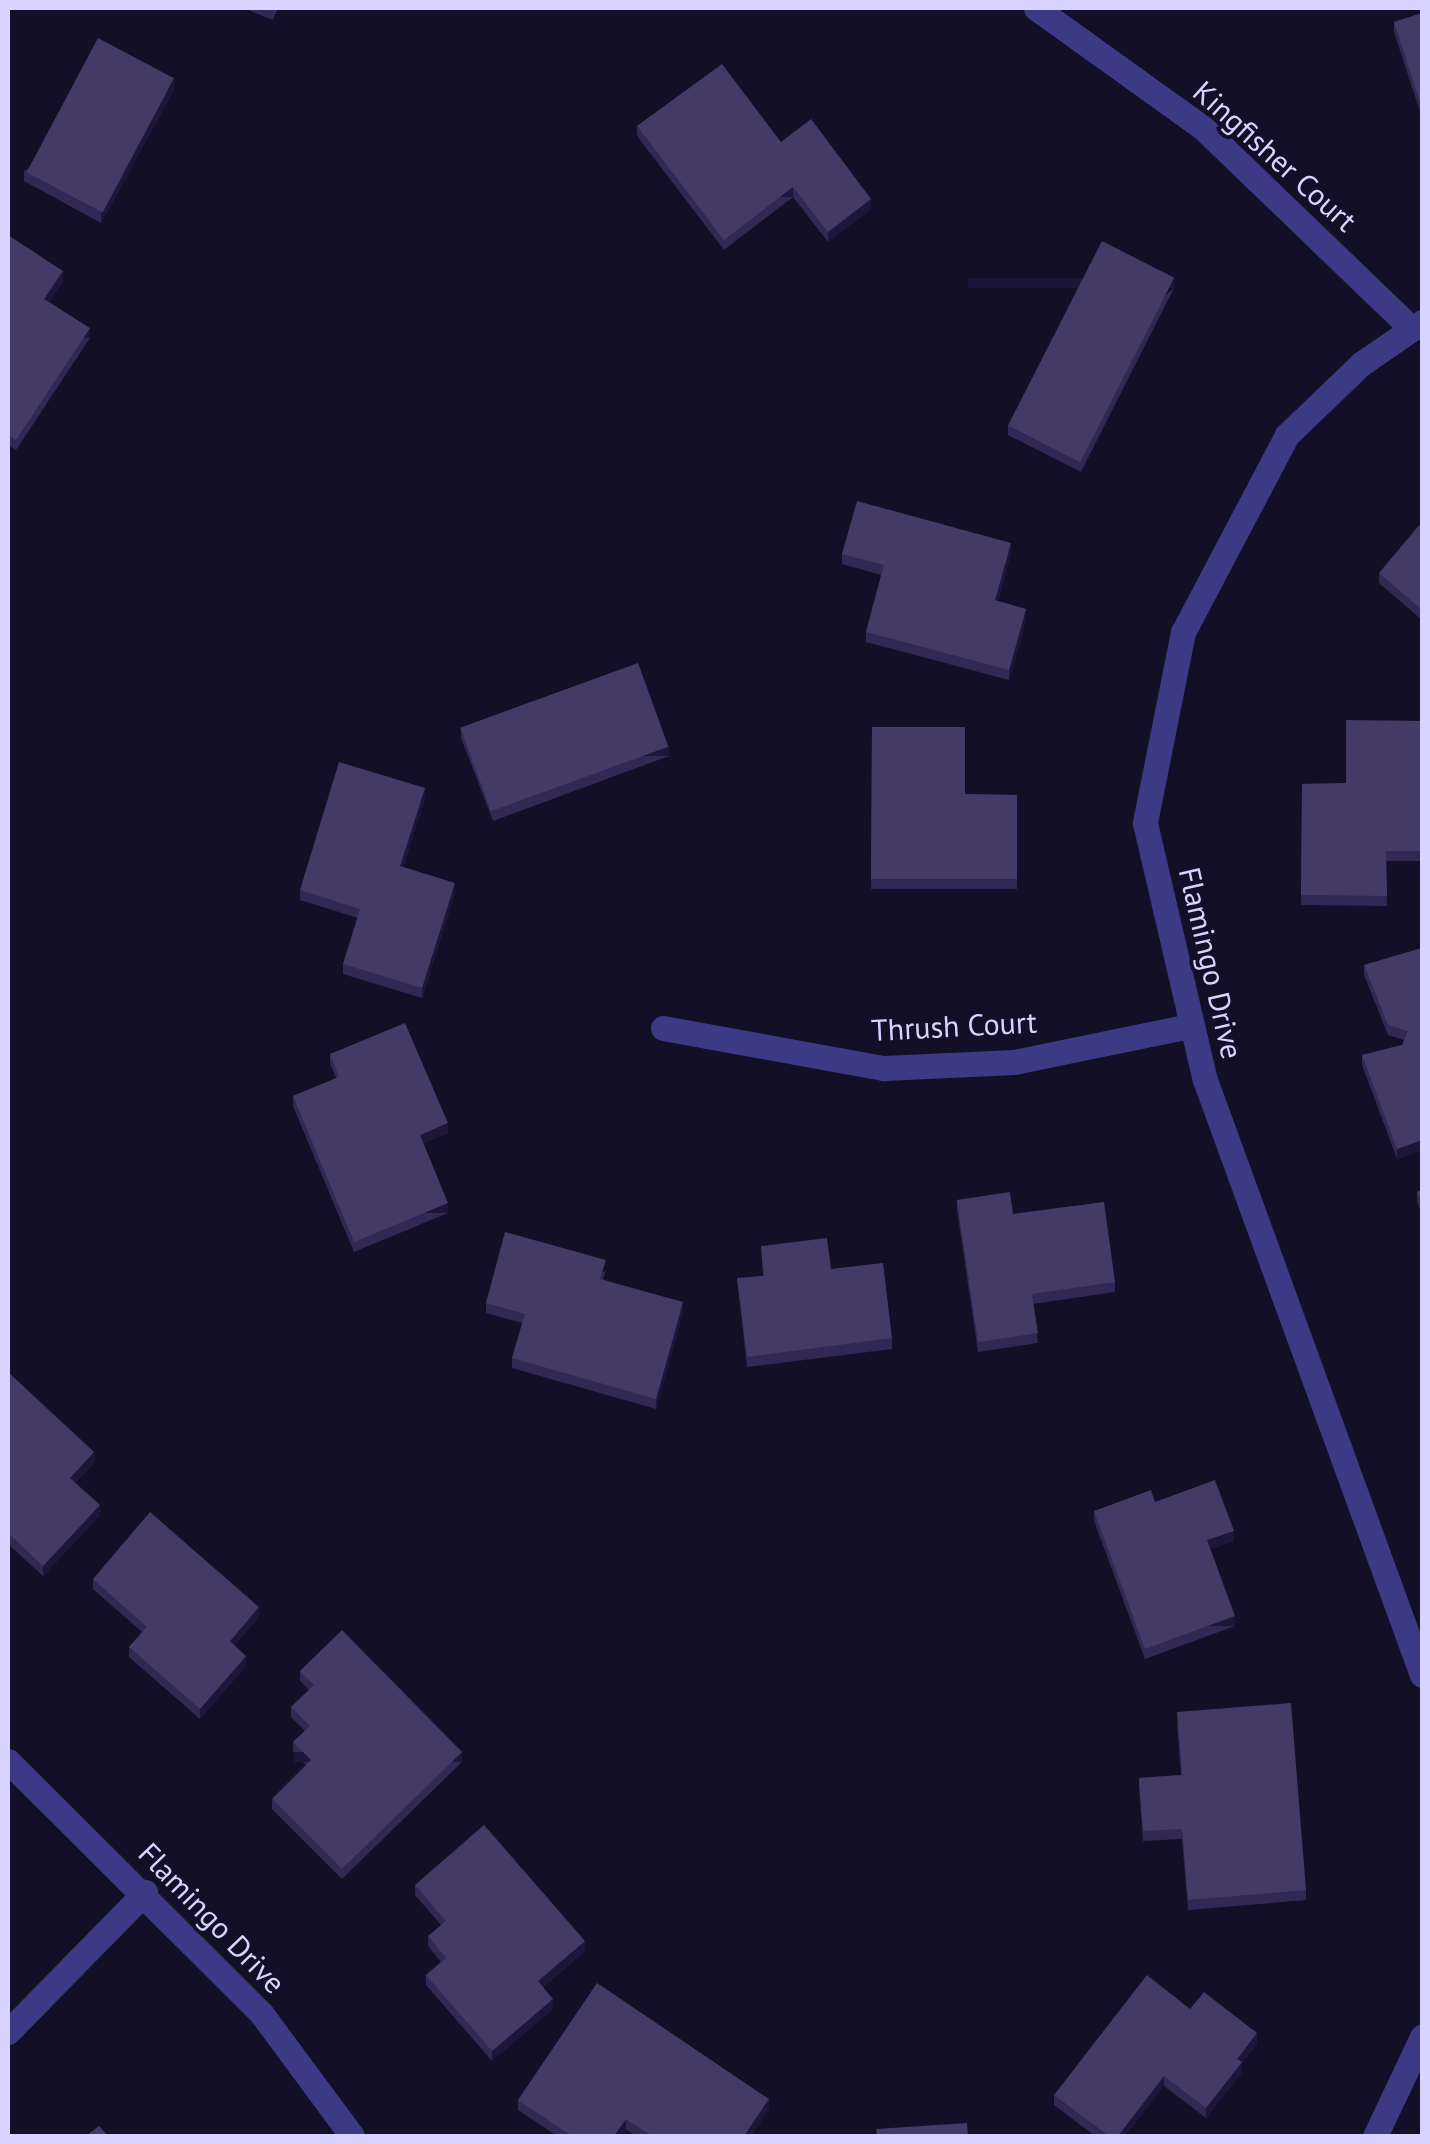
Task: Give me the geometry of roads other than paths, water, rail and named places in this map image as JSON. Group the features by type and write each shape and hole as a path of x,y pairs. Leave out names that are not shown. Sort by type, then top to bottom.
{"street":[{"name":"Kingfisher Court","path":"1036,8 1203,128 1417,326"},
{"name":"Flamingo Drive","path":"1417,326 1362,364 1287,435 1183,632 1145,823 1189,1026 1422,1675"},
{"name":"Thrush Court","path":"664,1028 884,1068 1014,1062 1189,1026"},
{"name":"Flamingo Drive","path":"8,1761 145,1892 262,2013 352,2136"},
{"path":"8,2032 145,1892"},
{"path":"1376,2136 1422,2037"}]}
